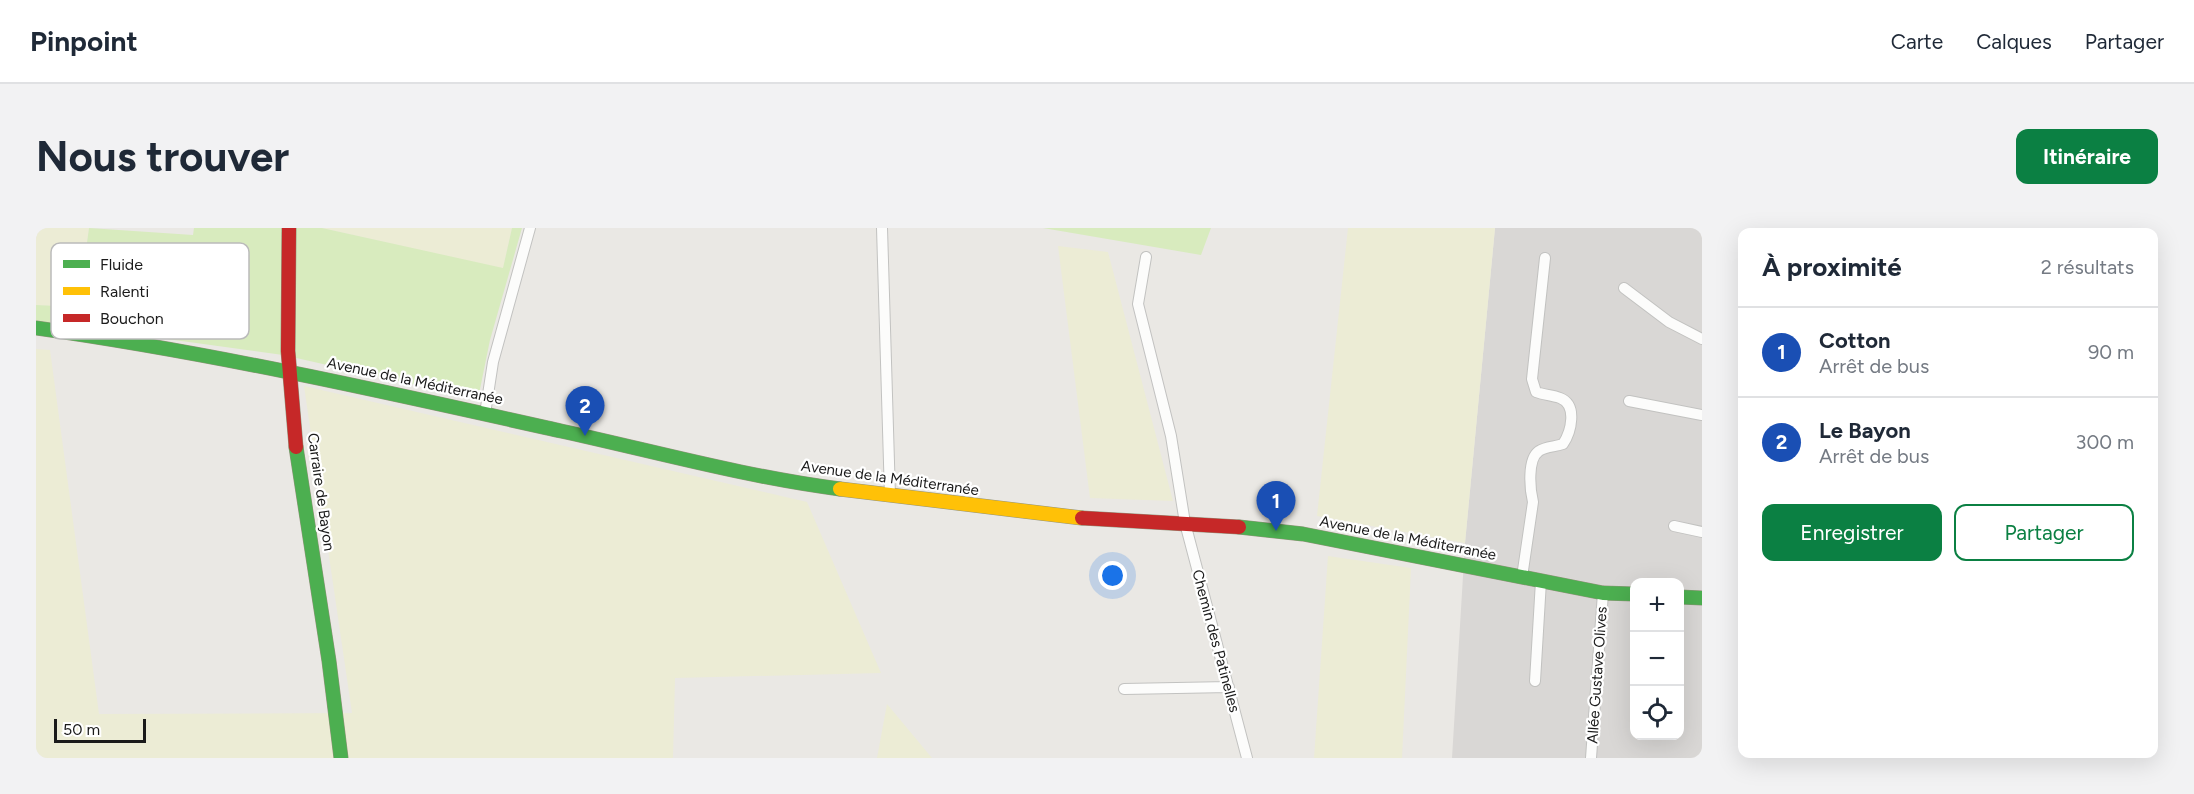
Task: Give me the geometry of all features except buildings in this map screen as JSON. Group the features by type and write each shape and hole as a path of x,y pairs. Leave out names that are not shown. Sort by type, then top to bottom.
{"main road":[{"name":"Carraire de Bayon","path":"289,228 289,371 304,505 336,702 341,758"},
{"name":"Avenue de la Méditerranée","path":"36,328 51,330"},
{"name":"Avenue de la Méditerranée","path":"36,335 51,336"},
{"name":"Avenue de la Méditerranée","path":"85,339 147,344"},
{"name":"Avenue de la Méditerranée","path":"112,339 289,371 728,468 890,496 1058,517 1185,523 1303,534 1541,581 1603,592 1630,594"},
{"path":"1684,597 1702,598"}],"street":[{"path":"484,414 493,362 530,228"},
{"path":"882,228 890,496"},
{"name":"Chemin des Patinelles","path":"1146,257 1138,304 1171,436 1185,523 1246,758"},
{"path":"1522,577 1533,502 1531,491 1533,458 1543,448 1563,444 1571,417 1567,402 1536,392 1532,379 1545,258"},
{"path":"1624,288 1669,322 1702,339"},
{"path":"1629,402 1702,415"},
{"path":"1674,526 1702,531"},
{"path":"1535,681 1541,581"},
{"name":"Allée Gustave Olives","path":"1592,758 1603,592"},
{"path":"1124,689 1229,687"}],"shaded area":[{"path":"1495,228 1702,228 1702,758 1452,758 1465,543"}],"green space":[{"path":"36,228 89,228 87,243 51,243 51,306 36,305"},
{"path":"89,228 193,235 194,228 322,228 503,268 512,228 522,228 490,340 478,399 283,355 167,339 249,339 249,243 87,243"},
{"path":"322,228 512,228 503,269"},
{"path":"1043,228 1211,228 1201,255"},
{"path":"1348,228 1495,228 1465,543 1317,516"},
{"path":"1058,246 1108,252 1173,501 1090,498"},
{"path":"36,305 51,306 51,323 36,321"},
{"path":"36,349 50,350 99,714 352,713 304,386 807,502 881,673 675,678 673,758 36,758"},
{"path":"1328,556 1411,568 1402,758 1314,758"},
{"path":"887,704 932,758 877,758"}],"traffic: fast":[{"path":"36,328 51,330"},
{"path":"108,339 299,374 735,471 840,489"},
{"path":"296,447 329,661 341,758"},
{"path":"1239,527 1303,534 1603,593 1630,594"},
{"path":"1684,597 1702,598"}],"traffic: slow":[{"path":"840,489 1082,518"}],"traffic: jam":[{"path":"289,228 288,351 296,447"},
{"path":"1082,518 1239,527"}],"place":[{"name":"Le Bayon","path":"585,436"},
{"name":"Cotton","path":"1276,531"}]}
